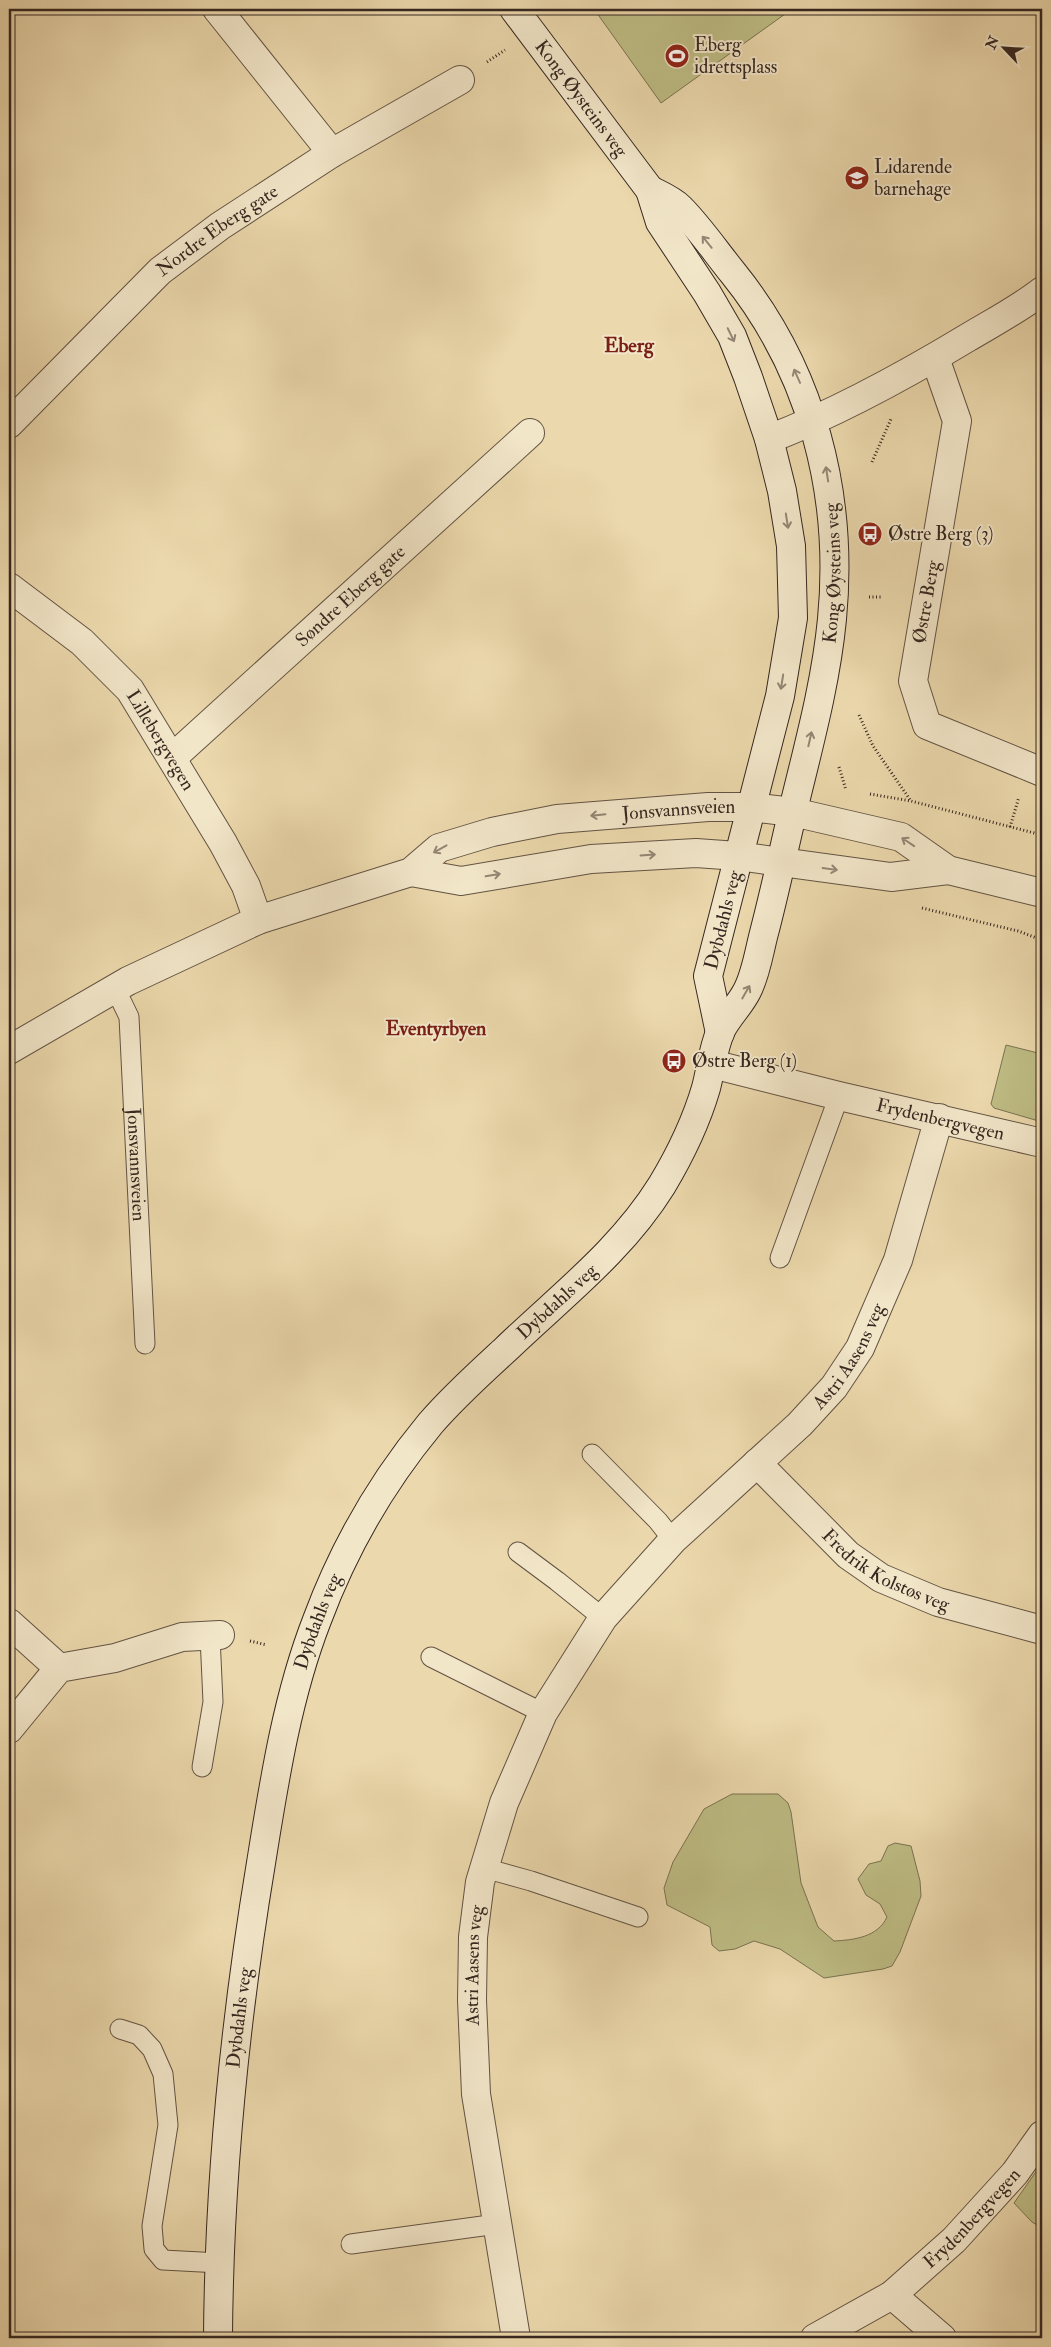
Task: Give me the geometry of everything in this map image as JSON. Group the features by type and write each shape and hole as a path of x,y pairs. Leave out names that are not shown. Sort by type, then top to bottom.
{"street":[{"path":"217,9 332,153"},
{"name":"Kong Øysteins veg","path":"514,9 650,190 660,222 707,293 732,336 770,439 782,491 791,546 793,618 780,696 751,807"},
{"name":"Nordre Eberg gate","path":"9,424 160,271 220,226 332,153 460,80"},
{"name":"Kong Øysteins veg","path":"650,190 677,205 754,299 781,344 798,380 814,422 824,457 831,502 834,571 832,618 823,683 782,861"},
{"path":"770,439 814,422 1039,301"},
{"name":"Østre Berg","path":"935,358 957,421 913,681 927,725 1042,772"},
{"name":"Søndre Eberg gate","path":"172,758 530,433"},
{"name":"Lillebergvegen","path":"12,594 82,642 130,690 172,758 246,886 258,920"},
{"name":"Jonsvannsveien","path":"9,1050 115,988 258,920 411,872 439,848 492,832 557,819 708,807 751,807 793,812 901,838 948,870 1042,894"},
{"name":"Dybdahls veg","path":"720,1033 708,976 751,807"},
{"name":"Jonsvannsveien","path":"411,872 461,881 592,859 696,853 782,861 891,877 948,870"},
{"name":"Dybdahls veg","path":"218,2338 228,2122 249,1932 278,1768 298,1676 317,1618 342,1563 370,1510 400,1464 433,1421 510,1345 607,1257 635,1224 660,1188 682,1149 695,1119 720,1033 750,987 782,861"},
{"name":"Frydenbergvegen","path":"712,1064 839,1096 1042,1143"},
{"name":"Astri Aasens veg","path":"516,2338 476,2094 472,2000 473,1937 480,1882 504,1803 543,1714 603,1618 673,1540 800,1424 834,1387 860,1348 898,1260 939,1118"},
{"name":"Fredrik Kolstøs veg","path":"757,1463 848,1555 881,1578 938,1602 1042,1630"},
{"path":"9,1624 59,1668"},
{"path":"9,1729 59,1668 115,1658 182,1637 215,1636"},
{"name":"Frydenbergvegen","path":"815,2338 892,2295 954,2240 1015,2174 1042,2135"},
{"path":"892,2295 942,2338"}],"lane":[{"name":"Jonsvannsveien","path":"115,988 129,1017 145,1344"},
{"path":"780,1258 839,1096"},
{"path":"592,1454 658,1521 673,1540"},
{"path":"518,1552 557,1580 603,1618"},
{"path":"202,1767 213,1702 215,1636"},
{"path":"431,1657 543,1714"},
{"path":"484,1868 531,1881 638,1917"},
{"path":"120,2029 139,2035 152,2049 163,2074 168,2125 152,2226 154,2249 163,2260 220,2263"},
{"path":"351,2244 497,2224"}],"path":[{"path":"869,597 884,597"},
{"path":"859,715 873,746 911,802"},
{"path":"1010,827 1020,794 1027,795"},
{"path":"904,800 1042,835"},
{"path":"915,906 1018,931 1042,940"}],"shaded area":[{"name":"Eberg idrettsplass","path":"594,9 792,9 661,103"},
{"path":"1006,1045 1038,1053 1039,1049 1042,1050 1042,1122 994,1108 991,1104"},
{"path":"732,1794 778,1794 788,1803 791,1812 801,1883 818,1927 834,1941 865,1936 883,1924 887,1917 880,1904 866,1895 858,1879 869,1864 881,1861 888,1846 895,1843 911,1846 920,1881 921,1896 900,1952 892,1966 824,1978 780,1949 754,1941 735,1949 719,1951 712,1945 710,1927 667,1905 664,1888 673,1862 704,1809"},
{"path":"1042,2163 1042,2228 1032,2222 1014,2203"}],"place":[{"name":"Eberg idrettsplass","path":"677,56"},
{"name":"Lidarende barnehage","path":"857,178"},
{"name":"Østre Berg (3)","path":"870,534"},
{"name":"Østre Berg (1)","path":"674,1061"}],"district":[{"name":"Eberg","path":"629,345"},
{"name":"Eventyrbyen","path":"436,1028"}]}
